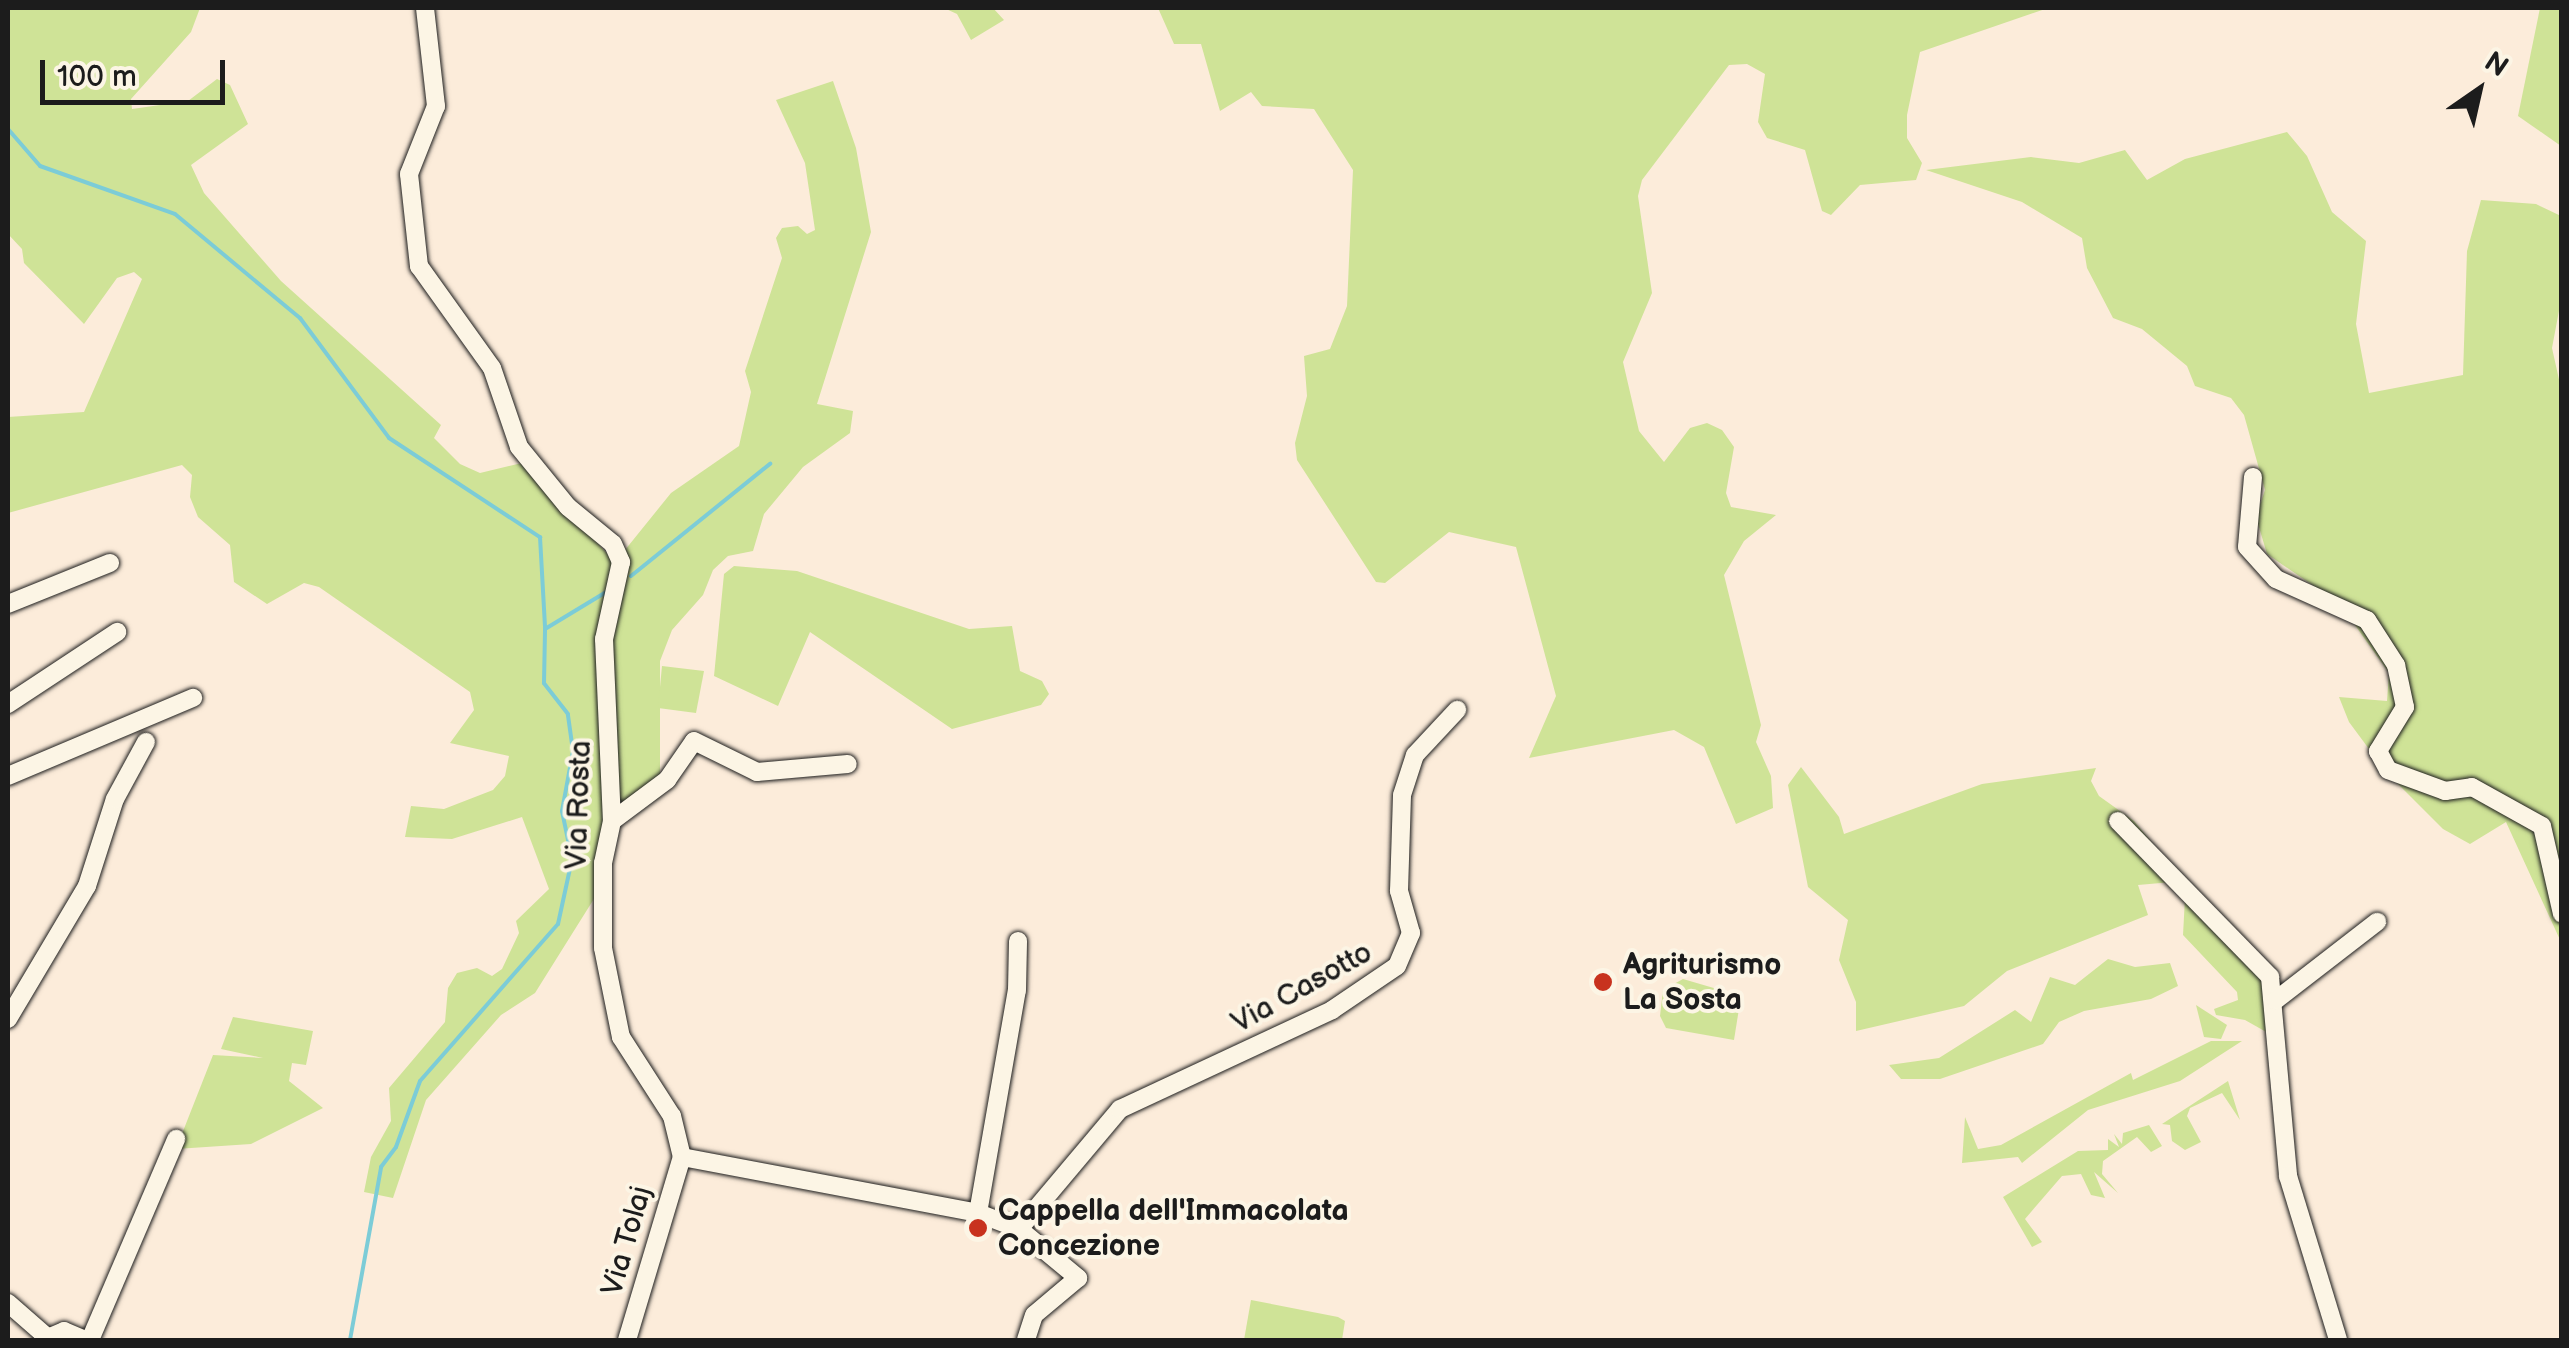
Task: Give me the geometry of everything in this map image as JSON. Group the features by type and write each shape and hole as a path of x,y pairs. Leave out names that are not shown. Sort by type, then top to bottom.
{"street":[{"name":"Via Rosta","path":"426,8 436,106 409,174 419,266 492,368 519,446 568,507 613,544 621,562 604,640 612,822 603,863 607,986 621,1037 672,1116 682,1158"},
{"path":"2253,478 2247,547 2276,579 2367,620 2396,665 2405,707 2378,752 2388,770 2445,792 2472,788 2542,826 2562,914"},
{"path":"8,604 110,563"},
{"path":"8,704 117,632"},
{"path":"8,776 193,698"},
{"name":"Via Casotto","path":"1019,1229 1120,1109 1332,1010 1397,966 1412,933 1399,891 1402,795 1415,756 1457,710"},
{"path":"8,1019 87,886 115,799 146,742"},
{"path":"612,822 667,780 694,742 757,772 848,764"},
{"path":"2118,821 2270,977 2276,1000 2288,1176 2338,1340"},
{"path":"2276,1000 2377,922"},
{"path":"978,1213 1017,990 1018,941"},
{"path":"8,1304 45,1339 64,1331 87,1340 176,1139"},
{"path":"682,1158 978,1213 1019,1229 1078,1278 1034,1315 1026,1340"},
{"name":"Via Tolaj","path":"627,1340 682,1158"}],"green space":[{"path":"8,8 200,8 191,32 131,99 132,109 188,101 217,79 230,85 248,124 191,165 204,193 281,281 441,425 434,438 460,464 480,473 522,463 618,565 602,638 608,817 597,894 535,993 501,1015 426,1100 393,1198 364,1192 371,1157 391,1121 389,1088 445,1022 448,988 457,973 477,968 492,976 502,969 519,933 516,921 549,889 522,817 452,839 405,837 411,806 444,809 493,790 505,776 509,756 450,743 474,710 470,692 319,587 304,583 267,604 234,582 230,545 198,517 190,497 192,475 182,465 8,513 8,417 84,412 142,279 134,272 117,278 84,324 24,263 22,249 8,234"},
{"path":"944,8 993,8 1004,20 971,40 957,14"},
{"path":"1158,8 2048,8 1920,52 1907,115 1907,138 1922,163 1916,180 1860,185 1831,215 1822,211 1805,150 1767,138 1758,122 1765,74 1747,64 1729,65 1642,180 1638,196 1652,293 1623,362 1639,431 1664,462 1690,428 1707,423 1722,430 1734,447 1726,493 1731,507 1776,515 1744,541 1724,575 1761,725 1756,742 1771,776 1773,808 1736,824 1704,747 1674,730 1529,758 1556,696 1516,547 1449,532 1385,583 1376,582 1297,460 1295,443 1307,396 1304,356 1330,349 1347,306 1353,170 1314,109 1262,106 1251,92 1220,111 1201,44 1174,44"},
{"path":"2540,8 2561,8 2561,146 2518,116"},
{"path":"833,81 856,148 871,232 817,404 853,411 850,433 803,467 764,514 753,551 728,556 713,570 703,595 672,630 660,661 660,797 629,817 616,805 610,648 625,550 671,493 739,446 751,392 745,371 782,258 776,238 782,228 798,226 807,234 815,230 805,163 776,100"},
{"path":"2287,132 2307,156 2332,212 2366,241 2356,324 2369,393 2463,375 2467,251 2481,200 2536,204 2561,216 2561,300 2552,348 2562,393 2561,942 2506,822 2470,844 2443,829 2386,772 2349,722 2339,697 2387,701 2389,673 2340,604 2267,554 2256,517 2265,490 2244,415 2231,398 2195,386 2187,366 2142,329 2113,318 2087,268 2082,238 2022,202 1926,170 2031,157 2079,163 2125,150 2147,180 2185,159"},
{"path":"734,566 797,571 969,629 1012,626 1020,671 1042,681 1049,694 1041,705 952,729 810,632 778,706 714,676 724,574"},
{"path":"662,666 704,671 696,713 658,708"},
{"path":"1801,767 1839,817 1844,834 1982,784 2096,768 2091,781 2099,796 2134,821 2184,881 2138,885 2148,915 2007,971 1964,1006 1856,1031 1856,1002 1839,960 1848,920 1808,887 1788,785"},
{"path":"2185,898 2265,979 2268,1033 2245,1020 2216,1015 2214,1009 2238,1000 2237,992 2183,935"},
{"path":"2108,959 2135,967 2170,963 2178,986 2151,999 2084,1011 2059,1022 2043,1044 1940,1079 1901,1079 1889,1065 1939,1058 2015,1010 2031,1022 2050,977 2075,985"},
{"path":"1683,979 1741,996 1734,1040 1666,1028 1660,1016 1663,990"},
{"path":"2196,1005 2227,1025 2221,1039 2204,1037"},
{"path":"233,1017 313,1031 306,1065 292,1063 289,1081 323,1108 251,1144 176,1149 213,1055 263,1058 221,1049"},
{"path":"2211,1041 2242,1041 2180,1081 2088,1110 2022,1163 2018,1157 1962,1163 1965,1117 1978,1149 2001,1145 2131,1073 2133,1080"},
{"path":"2228,1081 2240,1120 2222,1093 2190,1108 2187,1116 2201,1142 2185,1150 2172,1141 2170,1125 2162,1124"},
{"path":"2149,1125 2162,1146 2151,1152 2137,1137 2103,1161 2102,1174 2118,1193 2094,1172 2105,1198 2091,1195 2081,1174 2062,1176 2025,1219 2042,1242 2032,1247 2003,1197 2078,1151 2108,1150 2108,1139 2119,1147 2114,1134 2122,1144 2123,1133"},
{"path":"1251,1300 1338,1317 1345,1321 1342,1340 1244,1340"}],"waterway":[{"path":"8,129 40,166 175,214 300,318 389,438 540,537 545,627"},
{"path":"631,576 770,464"},
{"path":"350,1340 381,1167 396,1147 420,1081 558,924 572,859 562,811 573,751 568,714 544,683 545,629 606,592"}],"place":[{"name":"Agriturismo La Sosta","path":"1603,982"},
{"name":"Cappella dell'Immacolata Concezione","path":"978,1228"}]}
